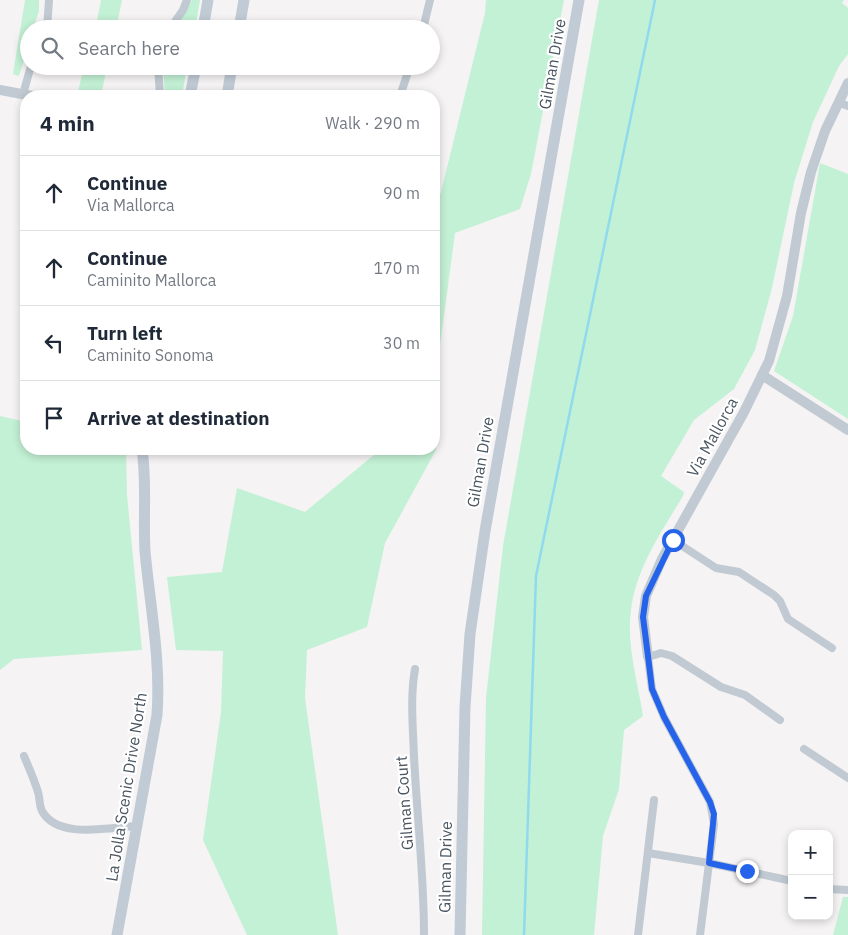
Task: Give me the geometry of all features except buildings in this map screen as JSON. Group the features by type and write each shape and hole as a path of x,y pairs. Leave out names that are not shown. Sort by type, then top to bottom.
{"main road":[{"path":"204,20 208,0"},
{"path":"241,20 244,0"},
{"name":"Gilman Drive","path":"460,935 465,707 470,634 485,530 579,0"},
{"path":"191,90 194,75"},
{"path":"228,90 230,75"},
{"name":"La Jolla Scenic Drive North","path":"117,935 157,715 158,691 145,550 143,455"},
{"name":"La Jolla Scenic Drive North","path":"144,464 148,455"}],"street":[{"path":"48,20 49,0"},
{"path":"176,20 187,0"},
{"path":"425,20 430,0"},
{"path":"29,90 30,75"},
{"path":"159,75 160,90"},
{"path":"402,90 407,75"},
{"name":"Via Mallorca","path":"648,656 643,617 646,596 673,540 762,375 788,296 801,213 811,172 825,131 844,104 848,83"},
{"path":"0,90 20,94"},
{"path":"762,375 848,430"},
{"path":"673,540 716,568 739,572 774,595 780,601 788,619 832,648"},
{"path":"700,935 714,814 710,802 664,717 652,689 648,656 661,654 672,656 721,687 745,695 780,720"},
{"name":"Gilman Court","path":"415,669 413,680 414,744 424,876 424,935"},
{"path":"804,749 848,778"},
{"path":"24,756 32,774 42,811 49,820 62,828 77,830 137,826"},
{"path":"638,935 654,800"},
{"path":"648,853 709,863 788,880"},
{"path":"833,889 848,890"}],"green space":[{"path":"25,0 39,0 39,11 36,20 22,20"},
{"path":"101,0 122,0 118,20 97,20"},
{"path":"192,0 200,0 197,20 180,20"},
{"path":"486,0 564,0 531,174 520,209 455,233 440,345 440,194 485,13"},
{"path":"599,0 844,0 842,3 848,8 848,54 839,66 813,122 794,183 772,288 755,350 734,389 694,420 661,476 684,492 651,550 638,579 634,594 630,636 643,716 624,730 619,789 603,836 594,935 482,935 486,698 503,546"},
{"path":"20,31 20,73 19,76 13,74"},
{"path":"82,75 105,75 102,90 78,90"},
{"path":"164,75 186,75 183,90 165,90"},
{"path":"820,163 848,174 848,419 774,371 793,316"},
{"path":"0,416 20,421 20,455 126,455 127,495 142,650 14,659 0,670"},
{"path":"374,455 433,455 385,543 367,627 307,650 305,698 338,935 247,935 203,840 221,712 223,651 176,650 167,577 222,572 237,488 305,512"},
{"path":"843,897 848,897 848,935 833,935"}],"waterway":[{"path":"524,935 536,576 655,0"}],"route":[{"path":"673,540 662,559 646,596 643,617 652,689 687,762 710,802 714,814 709,863 747,871"}]}
